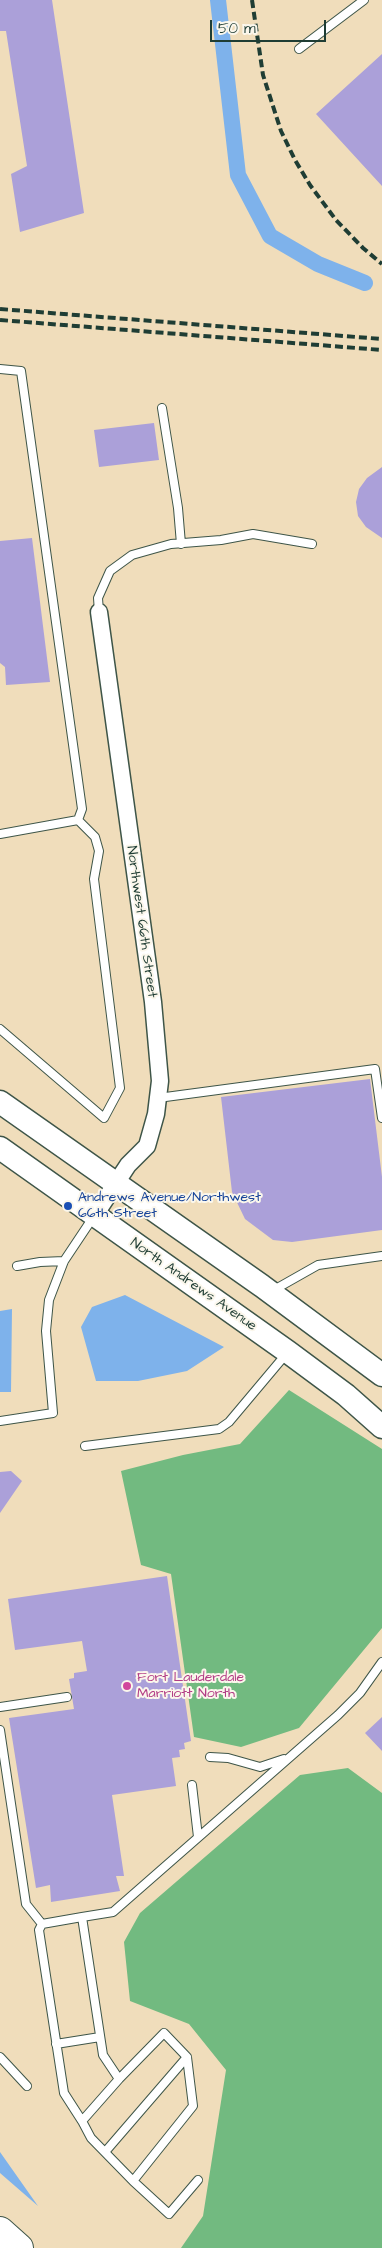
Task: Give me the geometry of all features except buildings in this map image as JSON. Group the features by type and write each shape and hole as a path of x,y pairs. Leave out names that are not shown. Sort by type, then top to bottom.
{"highway":[{"path":"0,2231 19,2248"}],"main road":[{"path":"0,1102 271,1292 382,1375"},
{"name":"North Andrews Avenue","path":"0,1148 288,1352 346,1395 382,1427"}],"street":[{"name":"Northwest 66th Street","path":"95,1215 128,1165 147,1146 156,1114 160,1081 152,1002 99,612"}],"lane":[{"path":"298,49 364,0"},
{"path":"0,369 22,371 82,809 78,820"},
{"path":"162,408 178,508 181,544"},
{"path":"99,612 98,598 110,571 132,555 171,544 221,540 254,534 312,544"},
{"path":"0,834 78,820"},
{"path":"0,1029 104,1118 120,1088 94,879 99,851 95,837 78,820"},
{"path":"158,1098 375,1069 382,1118"},
{"path":"0,1421 53,1413 46,1331 49,1300 64,1261 95,1215"},
{"path":"271,1292 318,1265 382,1256"},
{"path":"17,1266 40,1262 64,1261"},
{"path":"85,1446 219,1429 229,1422 288,1352"},
{"path":"42,1924 113,1912 355,1698 382,1662"},
{"path":"0,1707 68,1697"},
{"path":"0,1730 26,1904 42,1924"},
{"path":"210,1757 228,1758 260,1767 289,1757"},
{"path":"192,1785 198,1837"},
{"path":"82,1917 103,2055 119,2079"},
{"path":"42,1924 39,1930 64,2093 92,2138 133,2181 169,2214 198,2180"},
{"path":"82,2122 119,2079 164,2032 187,2057 193,2106 133,2181"},
{"path":"56,2044 100,2037"},
{"path":"0,2057 28,2086"},
{"path":"105,2152 187,2057"}],"green space":[{"path":"289,1390 382,1449 382,1628 299,1728 241,1747 194,1737 171,1574 141,1565 121,1471 183,1455 240,1444"},
{"path":"348,1768 382,1793 382,2248 181,2248 203,2216 226,2070 189,2024 130,2001 124,1942 140,1913 300,1775"}],"water":[{"path":"125,1295 224,1347 187,1371 138,1381 96,1381 81,1327 92,1307"},
{"path":"12,1309 11,1392 0,1392 0,1311"},
{"path":"0,2152 38,2206 0,2173"}],"waterway":[{"path":"218,0 238,175 270,236 318,264 365,283"}],"railway":[{"path":"252,0 263,75 281,131 295,160 310,185 336,220 363,248 382,264"},
{"path":"0,309 382,339"},
{"path":"0,320 382,350"}],"place":[{"name":"Andrews Avenue/Northwest 66th Street","path":"68,1206"},
{"name":"Fort Lauderdale Marriott North","path":"127,1686"}]}
